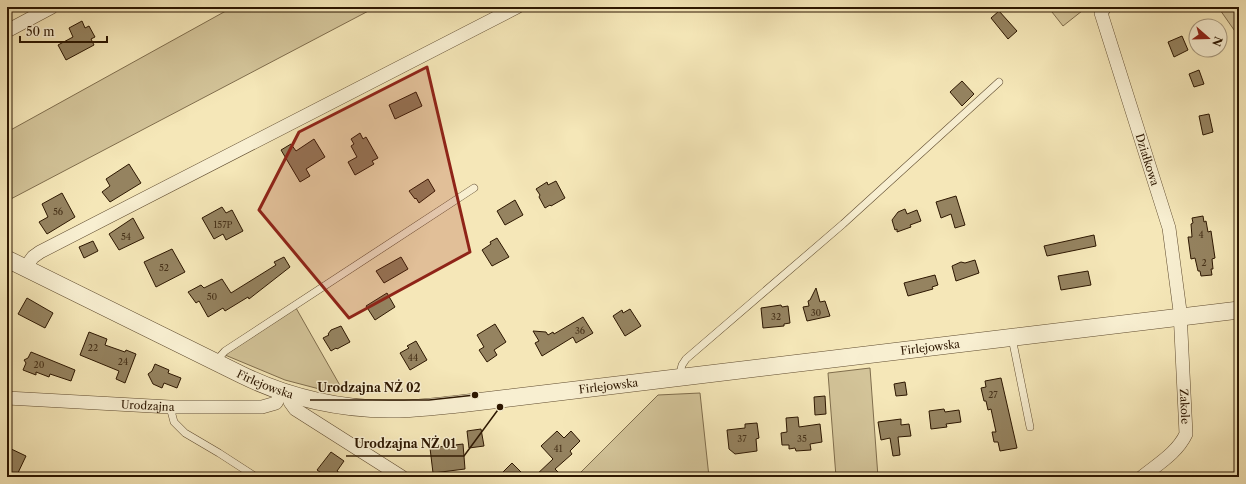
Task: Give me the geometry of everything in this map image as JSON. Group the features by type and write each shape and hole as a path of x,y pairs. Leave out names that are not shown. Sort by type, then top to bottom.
{"street":[{"path":"7,31 52,7"},
{"path":"25,268 32,257 40,252 517,7"},
{"name":"Działkowa","path":"1105,7 1101,12 1168,228 1180,317"},
{"name":"Firlejowska","path":"7,259 259,384 286,393 344,406 381,409 405,409 459,404 1239,310"},
{"name":"Zakole","path":"1142,477 1176,449 1186,434 1180,317"},
{"path":"286,393 295,409 402,477"},
{"name":"Urodzajna","path":"7,398 170,407 262,407 276,403 286,393"}],"lane":[{"path":"679,378 680,371 686,359 843,224 999,82"},
{"path":"215,362 225,350 474,188"},
{"path":"1012,338 1030,427"},
{"path":"170,407 174,422 185,434 219,453 256,477"}],"highlighted area":[{"path":"427,67 470,252 349,318 259,210 299,132"}],"shaded area":[{"path":"233,7 376,7 7,201 7,132"},
{"path":"1048,7 1087,7 1063,26"},
{"path":"1218,7 1239,7 1239,37 1228,21 1228,18 1226,18"},
{"path":"296,308 342,389 327,391 285,380 225,355"},
{"path":"870,368 878,477 836,477 828,373"},
{"path":"700,393 709,477 576,477 658,395"}],"building":[{"path":"999,11 1017,31 1008,39 991,18"},
{"path":"82,21 85,28 89,26 95,37 91,39 94,45 66,60 58,45 73,37 69,28"},
{"path":"1182,36 1188,50 1174,57 1168,42"},
{"path":"1199,70 1204,84 1194,87 1189,74"},
{"path":"962,81 974,94 962,106 950,92"},
{"path":"416,92 422,106 395,119 389,105"},
{"path":"1209,114 1213,132 1203,135 1199,116"},
{"path":"360,133 363,139 366,137 378,158 372,161 374,164 355,175 348,162 357,157 351,146 354,144 351,139"},
{"path":"314,139 325,157 306,169 310,176 300,182 281,150 291,144 296,151"},
{"path":"129,164 141,183 110,202 102,192 110,186 106,179"},
{"path":"428,179 435,191 419,203 409,191"},
{"path":"556,181 565,198 545,208 536,189 547,182 548,185"},
{"path":"62,193 75,217 47,234 39,222 48,217 42,204"},
{"path":"956,196 965,225 955,228 951,214 941,218 936,202"},
{"path":"515,200 523,215 505,225 497,211"},
{"path":"222,207 226,213 232,210 243,231 226,240 223,234 214,239 202,218"},
{"path":"905,209 907,214 917,210 921,221 910,225 911,227 897,232 892,220 898,212"},
{"path":"1203,216 1204,222 1206,221 1208,232 1211,231 1215,258 1212,259 1212,275 1201,276 1200,271 1198,271 1195,258 1191,259 1188,237 1192,237 1192,218"},
{"path":"133,218 144,238 119,250 109,234"},
{"path":"1094,235 1096,246 1047,256 1044,246"},
{"path":"497,238 509,257 492,266 482,250 491,244 490,242"},
{"path":"93,241 98,251 84,258 79,247"},
{"path":"172,249 185,272 156,287 144,262"},
{"path":"284,257 290,267 249,299 248,297 225,311 223,308 208,317 199,301 196,303 188,292 201,285 204,288 222,279 231,293 276,265 274,262"},
{"path":"401,257 408,269 384,283 376,271"},
{"path":"975,260 979,273 956,281 952,266 961,262 965,263"},
{"path":"1088,271 1091,285 1061,290 1058,276"},
{"path":"935,275 938,285 932,287 933,289 908,296 904,283"},
{"path":"816,288 820,302 825,301 830,316 807,321 803,307 809,306 808,301"},
{"path":"387,293 395,307 375,320 366,306"},
{"path":"27,298 53,313 45,328 18,314"},
{"path":"781,305 782,307 788,306 790,323 784,324 784,326 763,328 761,308"},
{"path":"630,309 641,326 625,336 613,316 622,310 623,313"},
{"path":"583,317 593,333 576,343 573,337 542,356 535,343 539,341 533,331 546,332 548,335 553,332 554,334"},
{"path":"495,324 506,342 494,350 497,355 487,362 479,350 484,347 477,335"},
{"path":"341,326 350,342 331,351 323,338 329,335 328,334 331,330"},
{"path":"89,332 107,339 105,345 136,354 125,383 116,379 119,371 80,355"},
{"path":"416,341 427,360 410,370 400,353 409,348 407,346"},
{"path":"31,352 75,370 71,381 50,374 49,377 36,372 36,375 23,370 26,363 24,360 28,358"},
{"path":"155,364 169,370 168,373 181,378 177,388 164,383 162,388 153,384 148,374 152,371"},
{"path":"1001,378 1017,448 1000,451 998,442 994,442 992,432 996,432 991,409 988,410 981,388 986,387 985,381"},
{"path":"905,382 907,395 896,396 894,384"},
{"path":"825,396 826,414 815,415 814,397"},
{"path":"944,409 945,412 959,410 961,422 946,424 947,427 931,429 929,411"},
{"path":"798,417 799,427 820,424 822,442 810,444 811,450 796,451 795,448 789,449 789,445 782,445 781,433 787,432 786,418"},
{"path":"901,419 901,425 909,424 911,436 898,437 900,455 893,456 890,438 881,440 878,422"},
{"path":"757,423 759,438 756,439 757,451 735,454 729,449 727,430 745,428 745,424"},
{"path":"481,429 484,446 469,448 467,431"},
{"path":"557,431 564,438 571,431 580,441 570,451 572,454 555,469 558,472 552,477 534,477 553,459 541,446"},
{"path":"463,444 465,469 433,473 430,448"},
{"path":"7,447 26,456 16,477 7,473"},
{"path":"331,452 344,461 337,471 345,477 327,477 317,470"},
{"path":"512,463 526,477 498,477"}],"place":[{"name":"Urodzajna NŻ 02","path":"475,395"},
{"name":"Urodzajna NŻ 01","path":"500,407"}]}
